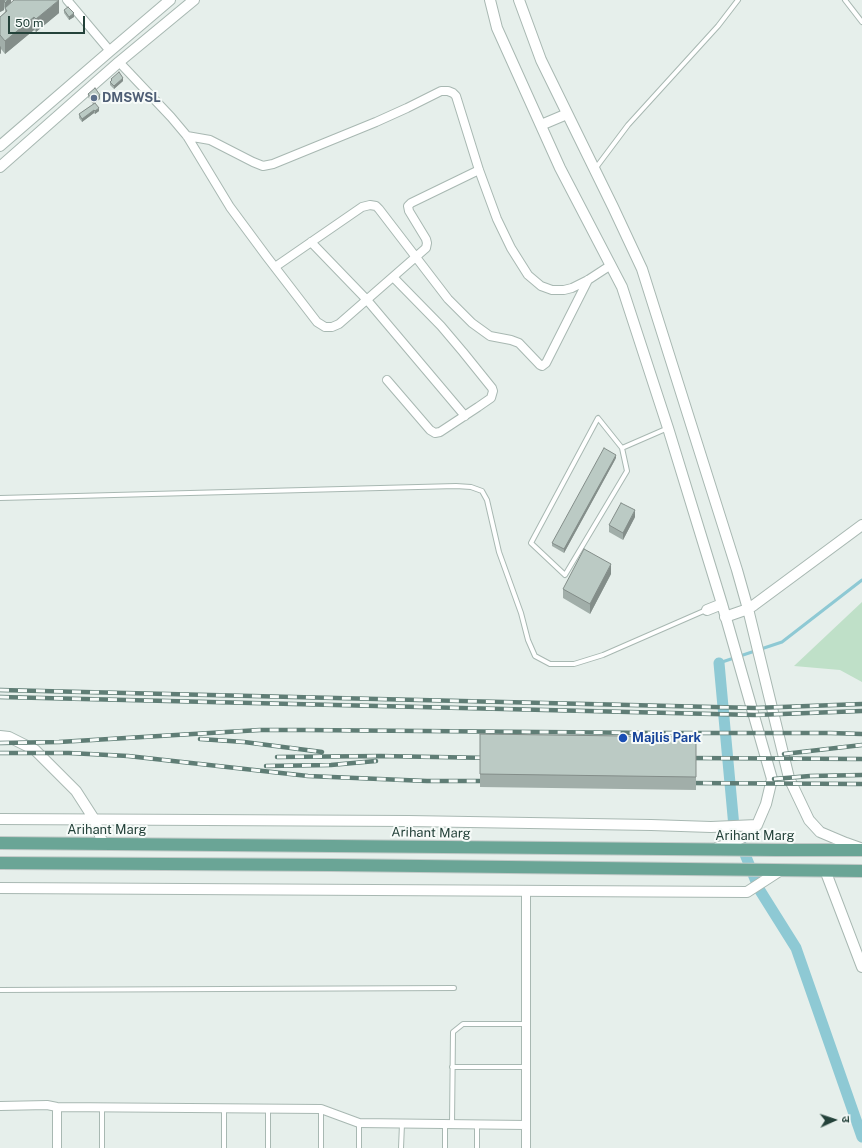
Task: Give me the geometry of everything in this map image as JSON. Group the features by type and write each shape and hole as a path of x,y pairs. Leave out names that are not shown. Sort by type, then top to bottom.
{"main road":[{"name":"Arihant Marg","path":"0,844 776,850 862,849"},
{"path":"359,846 359,865"},
{"path":"0,863 359,865 862,871"}],"street":[{"path":"67,0 110,51 187,136 230,207 317,322 325,327 332,327 339,324 426,248 428,243 409,211 408,206 411,203 479,170"},
{"path":"0,146 170,0"},
{"path":"0,167 120,62 194,0"},
{"path":"490,0 497,28 540,125 560,168 622,287 668,428 722,604 772,778 766,804 757,826 745,836 730,844 710,849"},
{"path":"519,0 541,60 642,269 737,570 760,657 788,778 808,820 820,832 862,849"},
{"path":"187,136 210,140 263,166 273,164 376,122 441,92 448,91 456,96 479,170 497,219 511,248 528,275 541,286 552,290 564,290 572,288 588,280 611,265"},
{"path":"540,125 568,114"},
{"path":"275,267 362,207 370,205 376,206 448,299 472,323 490,336 519,343 542,366 546,363 588,280"},
{"path":"311,242 367,300 465,416"},
{"path":"387,380 430,430 435,432 440,432 465,416 491,398 493,392 492,388 440,326 394,277"},
{"path":"725,617 748,609 862,525"},
{"path":"707,610 722,604"},
{"path":"0,736 10,737 36,750 76,791 94,819 103,844"},
{"path":"0,819 408,821 725,827 757,826"},
{"path":"825,870 862,967"},
{"path":"0,888 747,892 778,871"},
{"path":"526,891 526,1148"},
{"path":"0,1106 47,1105 57,1107 321,1109 359,1123 526,1125"},
{"path":"57,1107 57,1148"}],"lane":[{"path":"595,169 628,125 718,26 738,0"},
{"path":"845,0 862,22"},
{"path":"598,418 622,448 627,471 565,575 531,543 598,418"},
{"path":"622,448 668,428"},
{"path":"0,498 456,486 471,487 482,491 487,500 499,552 521,613 528,640 536,656 550,664 574,664 603,656 707,610"},
{"path":"0,990 454,988"},
{"path":"445,1148 452,1067 453,1032 463,1024 525,1024"},
{"path":"452,1067 525,1067"},
{"path":"102,1107 102,1148"},
{"path":"224,1108 224,1148"},
{"path":"268,1108 268,1148"},
{"path":"321,1109 321,1148"},
{"path":"358,1148 359,1123"},
{"path":"401,1148 402,1124"},
{"path":"477,1125 477,1148"}],"green space":[{"path":"862,602 862,682 840,670 794,666"}],"building":[{"path":"14,0 59,0 36,19 34,17 5,41 0,35 0,17 7,11 5,8"},
{"path":"68,7 74,13 69,17 64,10"},
{"path":"119,72 123,78 114,86 110,82 112,80 111,79"},
{"path":"95,88 100,95 93,101 88,94"},
{"path":"95,103 99,108 82,119 79,114"},
{"path":"604,448 616,455 564,549 552,543"},
{"path":"621,503 635,510 623,533 609,525"},
{"path":"584,549 611,564 590,604 563,589"},
{"path":"480,734 696,737 696,777 480,774"}],"waterway":[{"path":"719,663 782,642 862,580"},
{"path":"719,663 734,827 759,889 796,948 862,1137"}],"railway":[{"path":"0,690 755,708 862,704"},
{"path":"0,697 755,715 862,711"},
{"path":"0,743 59,742 260,730 862,734"},
{"path":"200,739 244,742 322,752"},
{"path":"784,754 862,745"},
{"path":"0,753 69,753 128,756 308,776 427,781 491,781"},
{"path":"277,757 380,756 491,758"},
{"path":"685,758 862,759"},
{"path":"266,766 331,765 376,761"},
{"path":"774,779 810,776 862,775"},
{"path":"685,783 862,784"}],"place":[{"name":"DMSWSL","path":"94,98"},
{"name":"Majlis Park","path":"623,738"}]}
